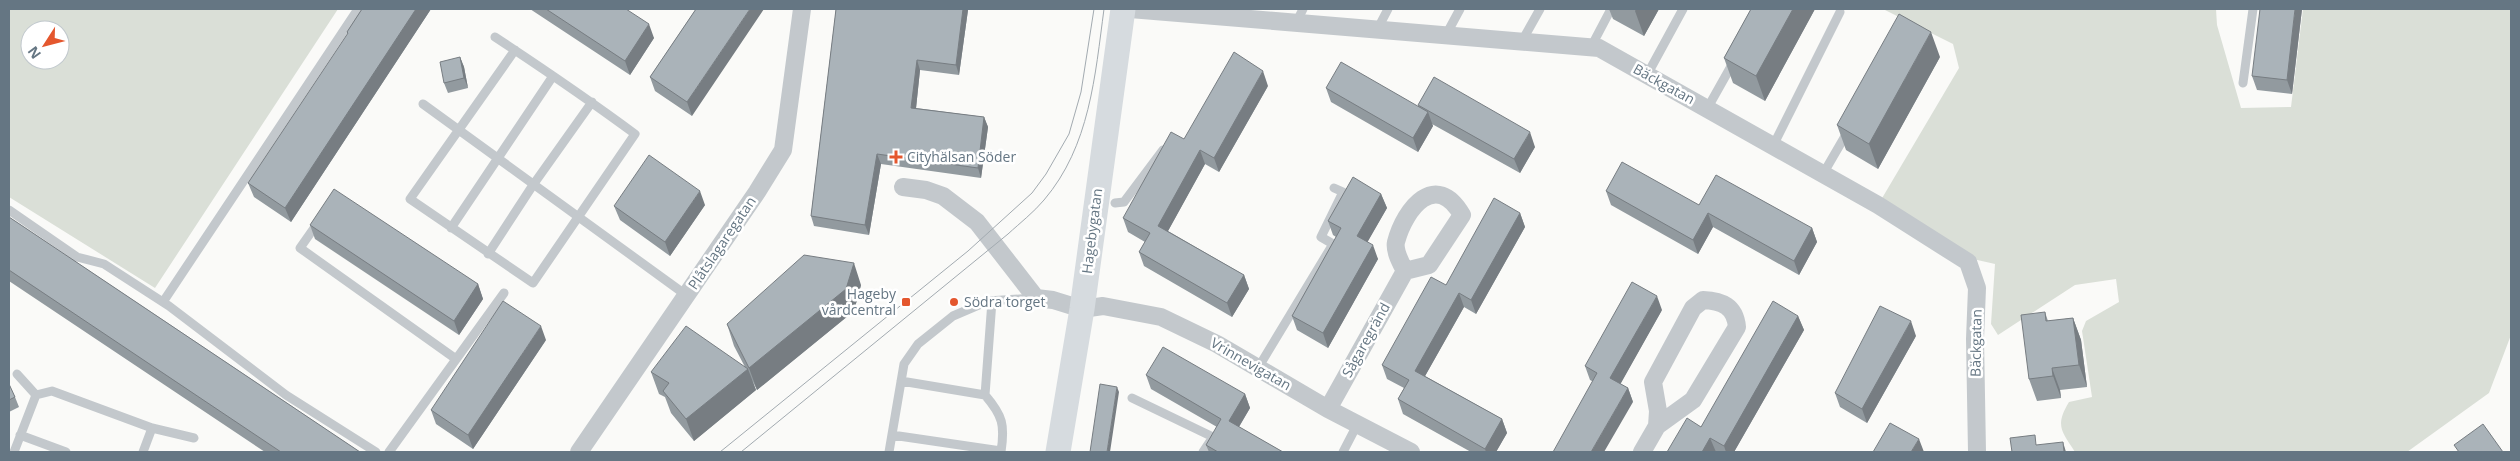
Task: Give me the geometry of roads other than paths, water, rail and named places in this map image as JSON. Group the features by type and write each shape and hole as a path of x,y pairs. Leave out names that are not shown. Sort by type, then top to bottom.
{"street":[{"name":"Plåtslagaregatan","path":"579,452 783,150 802,9"},
{"name":"Hagebygatan","path":"1058,452 1082,309 1123,9"},
{"name":"Bäckgatan","path":"1130,9 1300,16 1377,30 1598,48 1878,205 1968,262 1977,288 1975,339 1977,452"},
{"path":"903,187 926,190 943,196 977,222 1036,298 1053,300 1082,309"},
{"name":"Sågaregränd","path":"1328,409 1405,272"},
{"path":"1642,452 1657,426 1693,400 1737,327 1736,317 1730,307 1716,300 1703,300 1693,308 1653,382 1658,411 1657,426"},
{"name":"Vrinnevigatan","path":"1082,309 1103,306 1161,317 1217,344 1328,409 1410,452"}],"lane":[{"path":"164,302 358,9"},
{"path":"1377,30 1388,9"},
{"path":"1446,35 1460,9"},
{"path":"1522,41 1540,9"},
{"path":"1591,47 1611,9"},
{"path":"1647,75 1683,9"},
{"path":"2242,83 2254,9"},
{"path":"1773,146 1840,12"},
{"path":"495,37 515,50 592,102 635,134 533,283 410,199 515,50"},
{"path":"1707,109 1740,50"},
{"path":"451,228 499,160 553,76"},
{"path":"488,254 533,185 592,102"},
{"path":"424,104 686,295"},
{"path":"1823,174 1851,125"},
{"path":"1115,203 1124,202 1171,139"},
{"path":"1258,368 1333,244 1321,237 1343,192 1334,188"},
{"path":"9,210 77,257 104,264 164,302 286,395 376,452"},
{"path":"322,216 300,248 456,359"},
{"path":"389,452 504,293"},
{"path":"889,452 904,364 918,344 952,316 992,301 1036,298"},
{"path":"985,395 992,301"},
{"path":"17,374 36,395"},
{"path":"892,435 1001,452 1004,430 998,411 985,395 901,382"},
{"path":"36,395 52,391 152,428 194,438"},
{"path":"14,452 36,395"},
{"path":"1132,398 1214,437 1203,452"},
{"path":"1343,452 1357,425"},
{"path":"143,452 152,428"},
{"path":"20,436 66,452"}],"tram line":[{"path":"720,452 968,251 1032,193 1046,174 1069,134 1081,92 1094,9"},
{"path":"741,452 1008,234 1044,200 1072,157 1081,134 1093,85 1104,9"}],"place":[{"name":"Cityhälsan Söder","path":"896,157"},
{"name":"Hageby vårdcentral","path":"906,302"},
{"name":"Södra torget","path":"954,302"}]}
